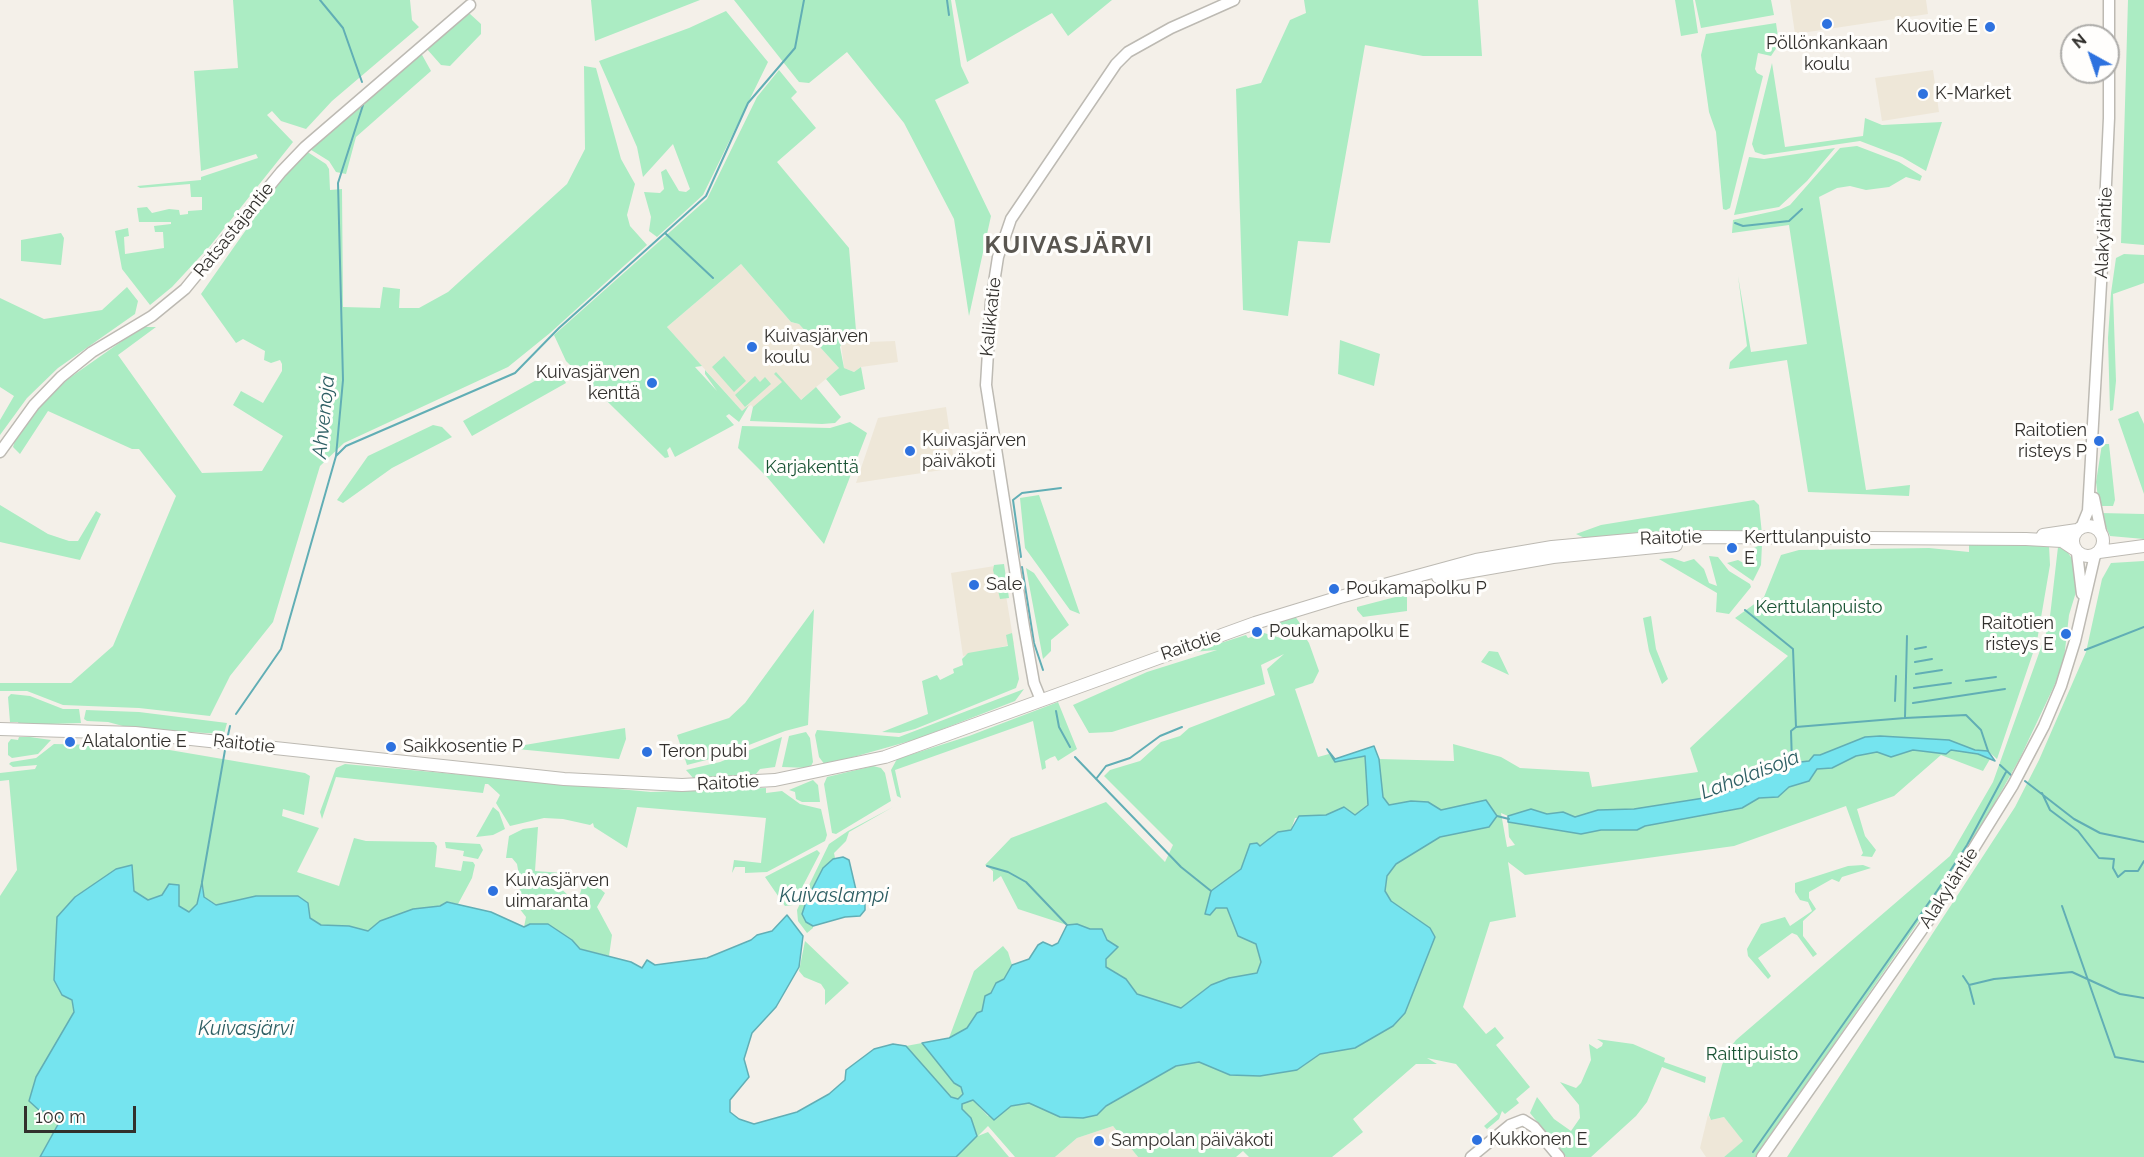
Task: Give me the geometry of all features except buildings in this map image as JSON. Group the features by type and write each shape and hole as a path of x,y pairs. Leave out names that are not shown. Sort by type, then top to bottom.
{"main road":[{"path":"2091,526 2102,535 2118,542 2144,544 2086,557 2076,551 2073,539 2079,529 2091,526"},
{"name":"Raitotie","path":"2026,538 2079,529"},
{"path":"2097,554 2102,535"},
{"name":"Raitotie","path":"0,731 135,733 564,779 706,784 775,780 885,757 1255,623 1340,597 1407,580 1428,579 1553,557 1724,539 2026,538 2062,541 2076,551"}],"street":[{"name":"Kalikkatie","path":"1041,700 1034,683 1024,627 987,384 991,303 998,257 1011,219 1116,64 1128,52 1171,28 1234,0"},
{"name":"Alakyläntie","path":"2079,529 2088,512 2107,165 2109,0"},
{"name":"Ratsastajantie","path":"0,452 34,405 62,377 93,352 152,316 185,289 281,172 305,147 470,5"},
{"name":"Alakyläntie","path":"2090,465 2102,535"},
{"name":"Alakyläntie","path":"2076,551 2082,581 2082,611"},
{"name":"Alakyläntie","path":"1763,1157 1933,914 2007,795 2054,704 2070,660 2097,554"},
{"path":"1471,1157 1510,1125 1523,1120 1534,1127 1559,1157"}],"shaded area":[{"name":"Pöllönkankaan koulu","path":"1790,0 1926,0 1928,14 1795,34"},
{"path":"1933,70 1939,112 1882,121 1875,78"},
{"name":"Kuivasjärven koulu","path":"741,264 791,322 799,324 839,368 779,418 763,419 751,405 742,411 667,327"},
{"path":"895,341 898,362 861,367 854,372 844,368 841,343"},
{"name":"Kuivasjärven päiväkoti","path":"946,407 955,468 856,483 878,418"},
{"path":"1001,565 1014,644 963,656 951,573"},
{"path":"1708,1115 1711,1120 1724,1117 1744,1141 1724,1157 1706,1157 1700,1148"},
{"name":"Sampolan päiväkoti","path":"1113,1126 1138,1157 1055,1157 1077,1138"}],"green space":[{"path":"233,0 410,0 412,20 419,27 332,101 306,129 281,121 272,111 267,115 293,142 210,246 172,287 150,305 122,269 115,231 128,228 129,236 124,237 125,254 164,248 163,232 155,232 154,226 171,224 171,222 139,222 137,208 147,207 152,213 169,209 179,210 180,215 188,214 188,211 202,210 202,197 191,197 190,184 140,188 137,186 201,180 201,177 258,158 256,154 201,171 194,71 238,68"},
{"path":"591,0 700,0 595,41"},
{"path":"734,0 951,0 961,66 969,83 935,100 991,216 969,316 954,219 904,123 847,52 809,83 799,82"},
{"path":"955,0 1112,0 1068,36 1052,13 967,62"},
{"path":"1304,0 1478,0 1482,56 1423,56 1365,45 1330,243 1298,241 1288,316 1243,310 1236,89 1261,83 1290,20 1306,13"},
{"path":"1675,0 1693,0 1698,33 1681,36"},
{"path":"1695,0 1771,0 1774,15 1701,28"},
{"path":"2128,0 2144,0 2144,245 2121,243"},
{"path":"726,11 768,62 703,195 657,237 649,231 651,217 644,192 660,193 664,189 661,172 666,169 679,191 686,192 690,189 673,144 643,177 637,147 599,61 689,28"},
{"path":"469,13 481,24 481,34 450,66 441,65 426,48"},
{"path":"1776,23 1779,44 1771,56 1758,53 1755,69 1763,76 1730,208 1726,210 1723,209 1716,132 1709,112 1701,55 1706,34"},
{"path":"421,53 431,71 356,137 346,174 336,172 329,161 308,148"},
{"path":"1772,63 1785,147 1863,136 1865,118 1882,125 1942,122 1926,171 1902,157 1860,141 1764,155 1755,152 1752,144"},
{"path":"584,66 596,68 621,159 635,184 627,215 630,226 647,245 550,333 508,367 344,443 320,466 273,622 230,676 210,716 139,708 63,705 27,691 0,691 0,683 71,683 113,646 176,496 139,449 132,449 48,411 20,454 13,447 16,437 41,404 68,379 142,327 156,327 118,355 202,473 262,471 283,436 233,405 241,391 263,403 282,371 282,364 280,360 271,363 264,360 265,351 243,339 236,343 201,294 288,170 306,151 326,164 329,169 330,190 342,189 343,307 380,308 383,287 400,289 399,308 419,308 448,292 567,184 585,149"},
{"path":"779,70 797,92 791,98 816,128 777,162 849,248 857,342 842,343 840,347 844,368 854,372 861,367 865,389 840,396 826,379 839,368 799,324 791,322 741,264 667,327 702,366 695,367 717,391 705,374 705,370 742,411 749,405 739,422 729,414 726,416 734,425 675,457 670,447 667,450 669,457 665,458 566,361 554,335 707,199 757,97"},
{"path":"1857,146 1899,162 1922,176 1920,181 1906,177 1889,187 1866,190 1850,186 1837,188 1819,197 1866,490 1910,485 1909,496 1808,492 1787,360 1729,369 1730,362 1747,346 1738,276 1751,352 1807,344 1789,225 1732,233 1733,220 1779,210 1790,205 1840,148"},
{"path":"1835,148 1807,181 1779,207 1734,215 1749,157 1764,159"},
{"path":"61,233 64,238 61,265 21,261 21,240"},
{"path":"2124,254 2144,255 2144,283 2113,294 2116,381 2113,410 2110,411 2108,338 2111,293 2116,258"},
{"path":"127,287 138,301 135,314 58,368 27,398 0,435 0,420 14,396 0,387 0,298 44,319 102,310"},
{"path":"1340,340 1380,354 1374,386 1338,374"},
{"path":"724,356 746,381 734,392 712,367"},
{"path":"558,368 566,383 472,436 463,421"},
{"path":"776,372 801,400 816,387 841,417 835,423 822,424 750,421 753,407 782,382 774,374"},
{"path":"755,376 760,382 765,377 771,384 745,407 735,395"},
{"path":"2138,411 2144,424 2144,494 2118,419"},
{"name":"Karjakenttä","path":"850,422 867,433 824,544 767,477 738,448 742,426 830,428"},
{"path":"433,425 442,427 452,437 392,468 343,503 337,500 368,456"},
{"path":"2102,444 2109,444 2115,500 2113,506 2099,506 2096,482"},
{"path":"1039,495 1080,614 1070,610 1025,548 1020,498"},
{"path":"1754,500 1759,505 1762,534 1589,540 1576,534 1601,525"},
{"path":"0,505 48,534 69,541 78,541 96,511 101,514 80,560 0,542"},
{"path":"2100,513 2144,514 2144,539 2110,536"},
{"path":"1762,544 1761,565 1753,581 1727,563 1738,560 1749,566 1754,548"},
{"name":"Kerttulanpuisto","path":"1969,544 2049,545 2050,565 2037,641 1997,759 1988,751 1975,750 1949,740 1880,736 1820,756 1814,755 1809,761 1792,763 1743,787 1704,798 1634,809 1598,810 1575,817 1563,812 1547,814 1531,809 1508,816 1501,813 1507,847 1515,845 1509,837 1508,822 1581,834 1601,830 1637,830 1645,826 1742,808 1759,798 1778,797 1789,787 1809,781 1817,769 1832,768 1856,756 1877,752 1891,757 1913,750 1951,750 1978,754 1990,759 1983,771 1941,755 1894,796 1857,809 1865,836 1876,850 1872,857 1861,856 1863,853 1846,806 1734,846 1525,875 1508,862 1516,917 1490,922 1463,1007 1486,1034 1495,1027 1504,1038 1496,1045 1530,1087 1516,1099 1519,1103 1505,1114 1502,1111 1499,1119 1487,1129 1484,1126 1498,1114 1456,1064 1427,1058 1437,1064 1416,1064 1353,1119 1363,1132 1332,1157 1249,1157 1243,1151 1236,1157 1138,1157 1113,1126 1077,1138 1055,1157 1015,1157 988,1126 978,1136 988,1132 1009,1157 956,1157 976,1136 971,1118 962,1110 962,1104 973,1100 988,1116 1011,1106 1029,1103 1060,1117 1097,1115 1106,1106 1176,1066 1199,1062 1230,1075 1260,1076 1297,1070 1320,1054 1355,1048 1405,1013 1435,937 1430,928 1391,901 1385,891 1387,876 1396,864 1440,837 1441,810 1428,802 1411,801 1389,805 1382,797 1379,759 1454,761 1453,744 1501,757 1520,768 1589,772 1592,787 1698,772 1690,748 1788,656 1735,618 1764,597 1781,555 1799,550 1929,548 1969,552"},
{"name":"Raittipuisto","path":"2058,547 2064,547 2077,566 2076,592 2069,615 2064,659 2055,684 2020,758 1970,847 1756,1157 1724,1157 1743,1141 1724,1117 1711,1120 1709,1115 1722,1065 1729,1049 1736,1040 1950,856 1993,782 2049,625"},
{"path":"1709,556 1718,557 1729,571 1750,584 1751,587 1729,614 1716,612 1717,593 1659,559 1672,558 1684,562 1694,559 1704,569 1709,583 1717,586"},
{"path":"2144,561 2144,1157 1787,1157 2015,807 2039,760 2086,652 2102,579 2111,563"},
{"path":"1004,564 1009,598 1000,599 993,570 994,565"},
{"path":"1026,568 1034,573 1069,625 1051,640 1051,651 1043,659"},
{"path":"1407,594 1407,611 1363,617 1357,610 1357,607"},
{"path":"814,609 808,725 785,731 718,757 687,765 677,735 729,718 745,703"},
{"path":"1295,616 1305,631 1302,634 1283,634 1269,629 1277,623"},
{"path":"1651,616 1656,649 1668,679 1662,684 1649,651 1643,618"},
{"path":"1012,633 1019,679 1016,688 915,729 900,733 882,732 928,714 922,681 937,675 940,680 954,673 953,669 963,665 962,659 968,653 1008,646 1006,635"},
{"path":"1264,633 1284,639 1307,640 1309,643 1319,671 1313,683 1295,689 1318,757 1329,754 1335,762 1365,755 1368,804 1355,815 1344,807 1326,815 1295,818 1291,830 1278,832 1260,846 1250,844 1241,869 1211,891 1209,904 1227,908 1238,936 1256,944 1261,963 1257,974 1229,978 1211,985 1181,1008 1137,994 1126,979 1106,967 1107,940 1102,929 1090,929 1077,924 1067,925 1018,909 1001,876 993,882 993,871 985,865 1011,838 1106,802 1165,862 1173,845 1104,776 1110,770 1140,761 1161,742 1180,736 1189,728 1275,695 1267,669 1284,654 1261,665 1265,684 1112,732 1089,733 1073,705 1147,672 1217,650 1192,652 1246,635 1248,638"},
{"path":"1489,651 1498,652 1509,675 1481,662"},
{"path":"1024,689 1015,701 917,739 825,765 819,757 815,735 817,730 899,737"},
{"path":"11,694 30,696 63,709 79,709 81,723 19,725 18,722 10,722 8,697"},
{"path":"1058,702 1077,749 1058,761 1055,756 1050,758 1045,761 1046,768 1042,770 1033,721 895,770 901,798 897,796 891,770 897,759 969,736"},
{"path":"86,710 139,712 227,723 224,734 134,729 108,722 87,721 84,719"},
{"path":"625,728 626,739 619,759 507,748"},
{"path":"806,732 810,738 813,762 810,768 782,767 789,736"},
{"path":"19,737 51,740 38,754 12,758 8,755 8,743 11,739 18,740"},
{"path":"782,737 775,767 760,769 756,774 738,778 694,779 686,770 720,762"},
{"path":"54,744 146,746 305,773 310,776 304,815 283,809 282,816 319,828 297,872 339,886 354,838 366,841 434,842 437,846 435,867 461,871 463,861 473,862 475,865 472,878 458,904 447,902 440,906 413,909 380,921 368,931 349,926 321,925 310,918 308,903 298,896 256,896 217,905 204,897 203,884 197,904 189,912 162,895 148,900 134,891 57,918 54,980 72,1000 74,1012 36,1077 51,1111 61,1119 40,1157 0,1157 0,896 17,870 9,780 0,781 0,773 35,769 37,765 13,767 9,764 36,758"},
{"path":"345,764 651,792 766,788 766,793 782,791 800,804 821,809 827,835 825,841 767,872 745,873 745,867 735,867 732,873 734,860 761,863 766,818 637,807 627,848 594,827 593,823 590,825 563,819 544,818 510,826 496,803 500,795 488,784 485,784 483,793 336,777 322,819 320,812 336,768"},
{"path":"873,766 881,768 885,773 891,801 836,834 832,833 824,784 827,777"},
{"path":"813,780 818,785 820,802 802,802 796,799 795,792 789,790"},
{"path":"493,807 499,812 505,829 493,835 476,837"},
{"path":"893,807 849,832 846,841 834,853 835,858 823,868 802,914 806,922 813,926 807,933 798,921 797,910 829,844 848,831"},
{"path":"538,827 535,871 563,873 555,883 571,898 580,894 585,876 605,893 597,907 612,935 609,956 580,949 572,940 524,927 526,917 519,908 520,881 517,864 512,858 506,858 509,836 523,829"},
{"path":"445,842 480,844 483,850 478,859 463,856 464,851 446,848"},
{"path":"817,850 820,853 793,905 785,906 765,877"},
{"path":"1863,865 1871,868 1842,877 1839,882 1832,879 1809,892 1809,898 1816,909 1803,921 1803,936 1817,954 1813,957 1797,935 1792,933 1758,958 1771,976 1768,979 1748,956 1747,949 1761,924 1785,917 1790,926 1812,911 1808,902 1800,900 1795,892 1795,883 1848,866"},
{"path":"805,941 849,983 825,1005 825,990 821,984 804,977 799,971"},
{"path":"1003,946 1008,952 1012,965 1004,979 996,983 991,993 985,996 982,1011 977,1013 967,1028 949,1038 974,971"},
{"path":"1597,1039 1633,1044 1665,1058 1664,1062 1706,1077 1705,1083 1662,1067 1647,1102 1636,1116 1591,1157 1566,1157 1530,1113 1537,1097 1554,1119 1571,1131 1580,1118 1579,1105 1560,1082 1576,1088 1581,1083 1591,1060 1589,1044 1597,1049 1602,1046 1603,1043"},
{"path":"922,1043 954,1083 961,1087 963,1094 958,1099 951,1097 906,1046"}],"water":[{"path":"1865,737 1949,740 1975,750 1988,751 1995,761 1978,754 1951,750 1946,754 1913,750 1891,757 1877,752 1856,756 1832,768 1817,769 1809,781 1789,787 1778,797 1759,798 1742,808 1645,826 1637,830 1601,830 1581,834 1508,822 1508,816 1531,809 1547,814 1563,812 1575,817 1598,810 1634,809 1704,798 1743,787 1792,763 1809,761 1814,755 1820,755"},
{"name":"Kuivasjärvi","path":"1374,746 1379,759 1383,797 1389,805 1411,801 1428,802 1441,810 1486,800 1497,816 1489,827 1440,837 1396,864 1387,876 1385,891 1391,901 1430,928 1435,937 1405,1013 1393,1026 1355,1048 1320,1054 1297,1070 1260,1076 1230,1075 1199,1062 1176,1066 1106,1106 1097,1115 1083,1118 1060,1117 1029,1103 1011,1106 994,1120 973,1100 962,1104 962,1109 971,1118 977,1136 956,1157 40,1157 61,1119 51,1111 40,1111 29,1101 36,1077 74,1012 72,1000 62,995 54,980 57,917 75,897 116,869 132,865 134,891 148,900 162,895 169,884 179,885 179,906 189,912 197,904 202,882 204,897 216,905 256,896 298,896 308,903 310,918 321,925 349,926 368,931 380,921 413,909 440,906 447,902 491,912 524,927 530,924 548,924 572,940 580,949 631,962 642,968 647,960 655,965 707,958 751,940 757,935 772,931 787,915 803,936 799,967 776,1007 752,1033 744,1059 749,1077 730,1100 730,1112 739,1119 754,1124 797,1112 829,1094 845,1080 846,1070 874,1049 893,1044 906,1046 951,1097 958,1099 963,1094 961,1087 954,1083 922,1043 949,1038 967,1028 977,1013 982,1011 985,996 991,993 996,983 1004,979 1012,965 1029,959 1038,945 1043,942 1052,946 1058,943 1067,925 1077,924 1090,929 1102,929 1107,940 1118,947 1106,959 1106,967 1126,979 1137,994 1181,1008 1211,985 1229,978 1257,973 1261,962 1256,944 1238,936 1227,908 1216,908 1210,915 1205,914 1211,891 1241,869 1250,844 1257,843 1260,846 1278,832 1291,830 1299,816 1326,815 1344,807 1355,815 1368,805 1365,756 1335,762 1327,749 1335,759"},
{"name":"Kuivaslampi","path":"843,857 849,860 856,890 865,898 865,910 860,916 845,917 813,926 806,922 802,914 807,899 823,868 833,859"}],"waterway":[{"name":"Ahvenoja","path":"320,0 343,28 362,82"},
{"path":"336,456 346,446 515,373 559,328 706,196 748,103 795,48 804,0"},
{"path":"947,0 949,15"},
{"name":"Ahvenoja","path":"236,714 281,649 336,456 343,380 338,183 363,105"},
{"path":"1735,223 1743,226 1789,221 1802,209"},
{"path":"665,233 713,278"},
{"path":"1021,557 1013,500 1022,493 1061,488"},
{"path":"1022,567 1034,643 1043,670"},
{"path":"1745,610 1793,649 1796,727"},
{"path":"2085,650 2144,627"},
{"path":"1905,717 1907,636"},
{"path":"1915,649 1926,647"},
{"path":"1915,662 1932,659"},
{"path":"1916,674 1942,670"},
{"path":"1895,701 1896,676"},
{"path":"1966,681 1996,677"},
{"path":"1914,688 1951,683"},
{"path":"1913,703 2005,689"},
{"path":"1056,711 1059,727 1070,747"},
{"name":"Laholaisoja","path":"1792,763 1791,731 1796,727 1905,718 1966,715 1981,730 1988,751"},
{"name":"Ahvenoja","path":"228,735 230,726"},
{"path":"1096,779 1106,766 1130,758 1160,736 1182,727"},
{"name":"Ahvenoja","path":"202,882 225,750"},
{"path":"1075,757 1181,867 1211,891"},
{"path":"2000,765 2011,775"},
{"path":"1753,1152 1937,891 1967,845 2006,772"},
{"path":"2025,781 2074,819 2100,833 2144,842"},
{"path":"2042,793 2050,810 2078,831 2099,858 2114,859 2113,868 2118,877 2125,871 2138,871 2144,861"},
{"path":"1497,816 1509,819"},
{"path":"987,866 1008,872 1026,882 1067,925"},
{"path":"2062,906 2115,1057 2144,1062"},
{"path":"1969,985 1994,979 2072,972 2120,994 2144,998"},
{"path":"1963,976 1969,985 1974,1004"}],"place":[{"name":"Pöllönkankaan koulu","path":"1827,24"},
{"name":"Kuovitie E","path":"1990,27"},
{"name":"K-Market","path":"1923,94"},
{"name":"Kuivasjärven koulu","path":"752,347"},
{"name":"Kuivasjärven kenttä","path":"652,383"},
{"name":"Raitotien risteys P","path":"2099,441"},
{"name":"Kuivasjärven päiväkoti","path":"910,451"},
{"name":"Kerttulanpuisto E","path":"1732,548"},
{"name":"Sale","path":"974,585"},
{"name":"Poukamapolku P","path":"1334,589"},
{"name":"Poukamapolku E","path":"1257,632"},
{"name":"Raitotien risteys E","path":"2066,634"},
{"name":"Alatalontie E","path":"70,742"},
{"name":"Saikkosentie P","path":"391,747"},
{"name":"Teron pubi","path":"647,752"},
{"name":"Kuivasjärven uimaranta","path":"493,891"},
{"name":"Kukkonen E","path":"1477,1140"},
{"name":"Sampolan päiväkoti","path":"1099,1141"}],"district":[{"name":"KUIVASJÄRVI","path":"1069,246"}]}
